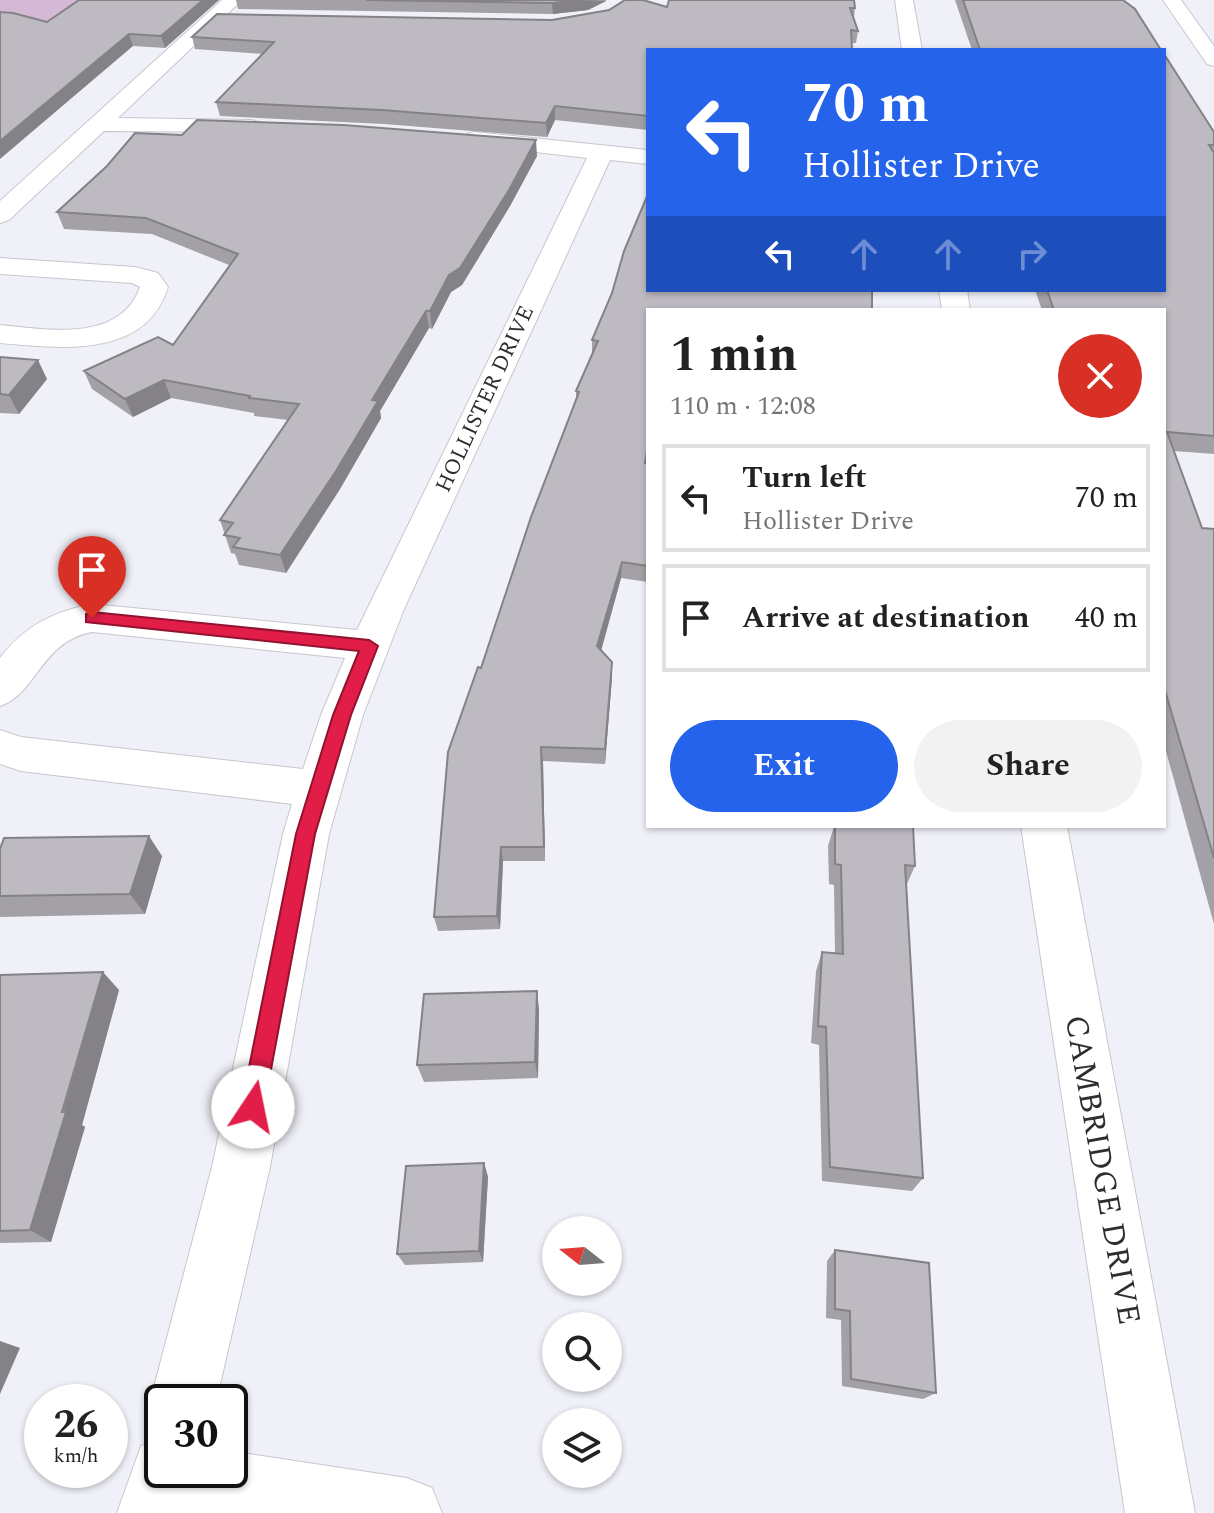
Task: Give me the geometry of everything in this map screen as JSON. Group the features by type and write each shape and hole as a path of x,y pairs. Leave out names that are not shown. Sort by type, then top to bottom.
{"street":[{"path":"904,0 912,48"},
{"path":"1172,0 1214,60"},
{"path":"0,215 215,17 239,9"},
{"path":"99,124 275,129"},
{"path":"446,137 646,157"},
{"name":"HOLLISTER DRIVE","path":"187,1384 241,1167 306,834 318,789 369,646 602,152"},
{"path":"0,266 135,275 148,279 154,287 129,323 106,335 74,339 0,334"},
{"path":"0,690 40,638 57,627 92,618 369,646"},
{"path":"0,747 21,754 318,789"},
{"name":"CAMBRIDGE DRIVE","path":"1044,828 1160,1513"},
{"path":"178,1488 407,1513"}],"shaded area":[{"path":"0,0 96,0 46,42 0,39"}],"building":[{"path":"79,0 203,0 161,36 129,34 0,141 0,12 47,22"},
{"path":"366,0 578,0 552,3"},
{"path":"625,0 643,0 667,7 669,0 854,0 855,8 850,8 858,31 851,30 852,48 646,48 646,116 555,106 546,123 382,110 216,102 274,42 192,37 217,14 552,20 609,10"},
{"path":"963,0 1123,0 1135,9 1160,48 979,48"},
{"path":"1166,57 1214,132 1214,145 1209,145 1214,153 1214,436 1167,432 1202,528 1214,529 1214,858 1166,694 1166,308 1053,308 1048,292 1166,292"},
{"path":"197,120 343,125 536,140 460,268 449,275 430,311 426,311 372,400 378,401 280,555 233,547 240,538 224,535 233,523 220,520 299,404 249,398 164,380 125,399 84,371 158,337 173,345 238,254 146,218 57,212 107,166 135,133 182,135"},
{"path":"646,199 646,292 872,292 872,308 646,308 646,566 622,562 597,646 612,662 605,749 541,747 544,847 501,847 497,916 434,917 448,752 579,392 576,391 598,341 592,340 612,293 624,251"},
{"path":"0,357 38,360 9,395 0,394"},
{"path":"835,828 913,828 915,866 905,865 923,1178 830,1167 826,1027 818,1026 822,952 843,954 841,865 835,864"},
{"path":"149,836 130,894 0,896 0,849 4,838"},
{"path":"103,972 62,1112 66,1112 30,1230 0,1231 0,975"},
{"path":"537,991 535,1062 417,1065 424,994"},
{"path":"484,1163 479,1251 397,1254 406,1166"},
{"path":"835,1250 929,1263 936,1393 851,1379 850,1311 835,1309"}],"route":[{"path":"92,618 369,646 342,715 306,834 253,1107"}]}
